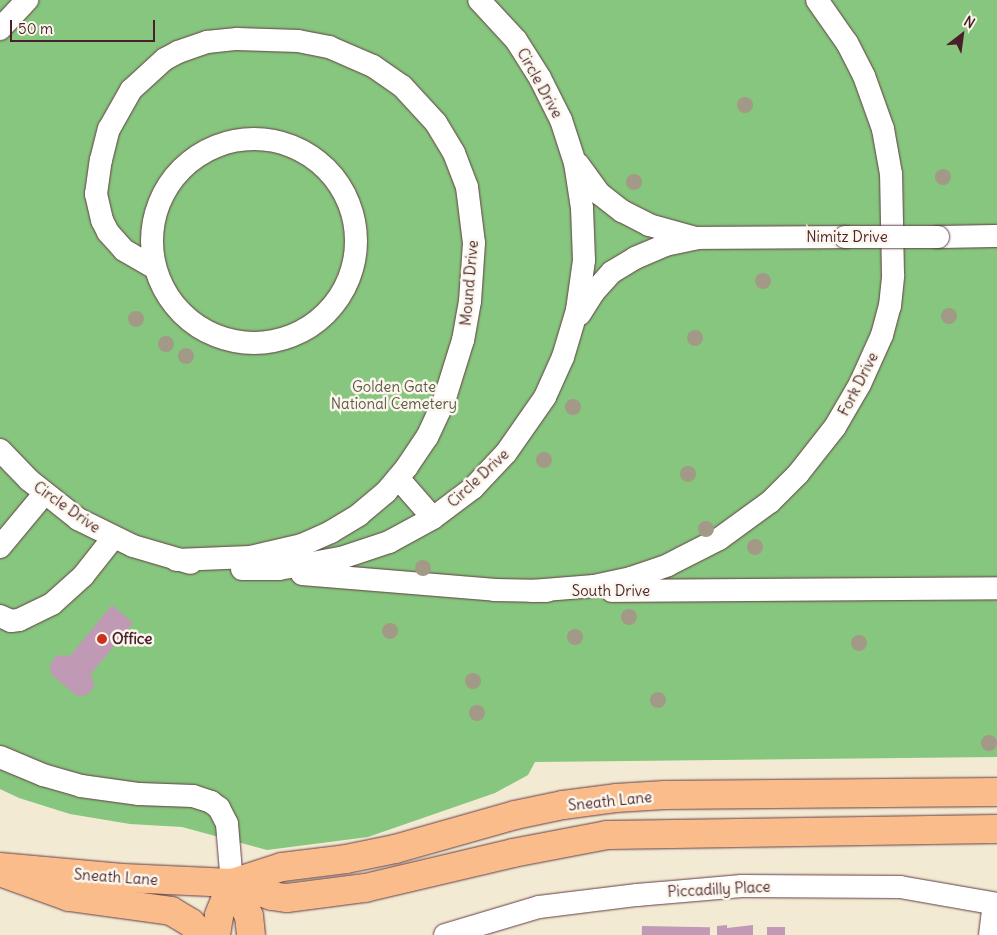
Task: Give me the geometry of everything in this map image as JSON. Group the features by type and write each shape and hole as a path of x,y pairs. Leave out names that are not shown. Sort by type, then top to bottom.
{"main road":[{"name":"Sneath Lane","path":"232,883 282,867 346,859 395,849 515,815 563,805 616,798 665,795 997,792"},
{"name":"Sneath Lane","path":"0,867 123,878 232,883 272,896 287,898 365,888 513,853 607,835 997,829"},
{"path":"0,872 69,897 171,911 187,919 202,935"},
{"path":"216,935 219,915 232,883"},
{"path":"232,883 249,916 251,935"}],"street":[{"name":"Circle Drive","path":"0,450 44,494 78,519 113,538 176,560 227,568 279,569 342,558 389,542 433,518 473,488 520,436 545,397 570,335 581,286 584,233 579,184 569,142 551,98 529,59 480,0"},
{"name":"Fork Drive","path":"532,591 594,586 631,578 668,565 719,539 770,502 798,474 836,427 860,384 882,335 890,306 893,275 890,174 883,129 864,76 847,43 817,0"},
{"path":"0,29 25,1"},
{"name":"Mound Drive","path":"155,268 133,257 115,242 102,220 96,194 100,160 109,129 131,90 152,69 178,52 207,42 237,39 284,40 315,44 343,52 373,66 402,86 436,123 454,153 467,187 474,243 467,319 452,381 427,437 398,478 359,515 332,532 302,545 250,557 176,560"},
{"path":"264,140 278,142 303,152 333,177 341,188 352,212 356,239 355,253 344,290 336,303 318,321 300,332 282,339 269,342 242,342 216,336 204,330 192,322 173,304 155,268 151,242 152,228 154,216 165,191 172,180 190,161 201,153 225,143 264,140"},
{"name":"Nimitz Drive","path":"569,142 584,174 610,203 649,225 697,238"},
{"name":"Nimitz Drive","path":"570,335 585,304 612,272 650,251 697,238 997,236"},
{"path":"398,478 433,518"},
{"path":"0,547 44,494"},
{"path":"0,616 11,621 19,620 52,604 83,576 113,538"},
{"name":"South Drive","path":"227,568 532,591 997,588"},
{"path":"0,757 43,775 81,786 139,794 193,796 211,802 219,808 227,824 232,883"},
{"name":"Piccadilly Place","path":"445,935 538,907 637,894 742,886 900,888 995,904"},
{"path":"990,935 995,904"}],"green space":[{"name":"Golden Gate National Cemetery","path":"0,0 997,0 997,757 535,762 528,775 495,793 368,837 267,850 182,827 130,824 70,814 19,798 0,789"}],"building":[{"name":"Office","path":"112,605 133,623 90,675 93,678 94,687 87,695 77,696 51,674 50,664 56,656 66,655 69,657"},
{"path":"727,925 727,928 753,925 753,935 717,935 717,926"},
{"path":"642,926 710,927 710,935 642,935"},
{"path":"767,927 785,927 785,935 767,935"}],"place":[{"name":"Office","path":"102,639"}]}
